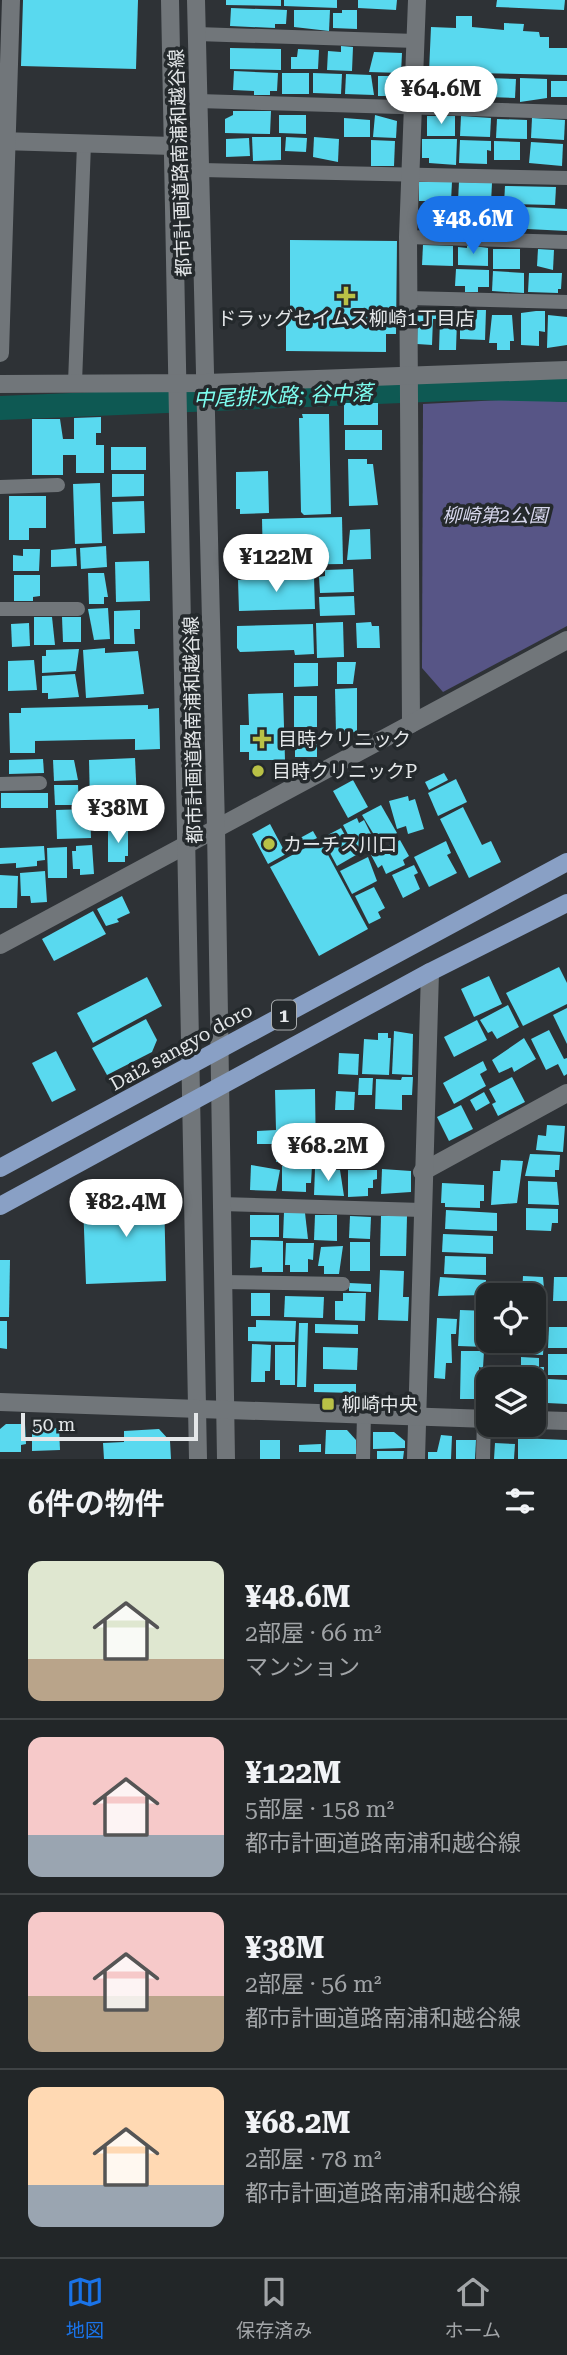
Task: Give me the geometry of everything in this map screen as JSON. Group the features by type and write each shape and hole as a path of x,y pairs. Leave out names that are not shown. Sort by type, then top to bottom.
{"main road":[{"name":"Dai2 sangyo doro","path":"0,1168 567,862"},
{"name":"1","path":"0,1206 430,972 567,903"}],"street":[{"path":"0,353 4,141 11,0"},
{"name":"都市計画道路南浦和越谷線","path":"170,0 198,1459"},
{"name":"都市計画道路南浦和越谷線","path":"196,0 216,828 226,1459"},
{"path":"411,724 408,237 417,0"},
{"path":"4,141 173,146"},
{"path":"0,384 206,387 408,381 567,370"},
{"path":"0,945 567,640"},
{"path":"416,1459 422,1171 430,972"},
{"path":"422,1171 567,1093"},
{"path":"0,1402 476,1418"},
{"path":"546,1420 567,1421"}],"lane":[{"path":"197,34 416,41"},
{"path":"198,100 567,111"},
{"path":"75,383 84,144"},
{"path":"202,170 567,178"},
{"path":"408,237 567,242"},
{"path":"408,298 567,302"},
{"path":"0,487 58,485"},
{"path":"0,609 78,609"},
{"path":"0,784 40,783"},
{"path":"221,1204 422,1210"},
{"path":"222,1282 343,1284"},
{"path":"363,1414 363,1459"},
{"path":"483,1459 485,1437"}],"green space":[{"name":"柳崎第2公園","path":"519,399 567,402 567,626 443,692 422,668 423,404"}],"building":[{"path":"23,0 138,0 136,69 21,66"},
{"path":"226,0 281,0 281,6 226,5"},
{"path":"284,0 337,0 337,8 284,6"},
{"path":"358,0 397,0 396,10 358,8"},
{"path":"497,0 565,0 564,10 496,7"},
{"path":"231,8 287,10 286,24 275,24 275,28 230,26"},
{"path":"294,10 330,10 329,31 294,27"},
{"path":"342,10 357,10 357,29 333,28 333,13 342,13"},
{"path":"456,16 472,16 472,27 504,30 504,23 524,24 523,31 539,32 540,37 549,37 549,48 567,48 567,75 429,72 431,27 456,28"},
{"path":"341,46 353,47 352,71 327,70 328,51 341,52"},
{"path":"230,48 281,49 281,70 230,69"},
{"path":"298,49 319,50 318,69 291,69 291,57 297,57"},
{"path":"374,52 402,53 401,73 369,72"},
{"path":"234,71 278,73 277,91 270,91 270,95 254,95 254,91 233,90"},
{"path":"282,73 309,73 309,94 282,94"},
{"path":"313,73 342,74 341,94 313,93"},
{"path":"346,74 371,75 374,95 345,94"},
{"path":"425,75 452,75 451,98 424,97"},
{"path":"378,76 396,76 395,96 378,96"},
{"path":"456,77 484,78 484,97 455,96"},
{"path":"489,78 516,79 515,98 488,97"},
{"path":"520,78 547,79 547,98 520,102"},
{"path":"551,81 567,81 567,97 551,97"},
{"path":"233,111 271,111 270,134 225,133 225,119 233,115"},
{"path":"279,115 306,115 306,134 279,133"},
{"path":"375,115 397,121 396,138 373,137"},
{"path":"427,116 455,116 455,136 427,136"},
{"path":"461,116 491,118 490,137 460,136"},
{"path":"344,118 370,120 370,137 344,137"},
{"path":"532,118 565,120 564,140 531,138"},
{"path":"497,119 527,120 527,139 496,138"},
{"path":"252,137 281,137 281,160 253,161"},
{"path":"286,137 307,138 306,152 285,151"},
{"path":"314,137 339,139 338,162 313,157"},
{"path":"249,138 250,156 226,157 226,139"},
{"path":"422,139 457,139 456,165 429,163 429,158 422,158"},
{"path":"371,140 395,141 394,166 371,166"},
{"path":"460,140 491,141 491,151 487,150 487,164 459,163"},
{"path":"494,141 520,142 520,160 494,160"},
{"path":"531,142 563,144 562,166 529,163"},
{"path":"419,182 452,182 451,201 419,201"},
{"path":"459,182 492,183 491,203 458,201"},
{"path":"505,186 556,187 555,205 504,204"},
{"path":"425,204 454,205 454,227 419,226 420,211 425,211"},
{"path":"457,205 484,206 484,227 467,227 467,222 456,222"},
{"path":"488,207 516,208 515,230 494,230 493,226 487,226"},
{"path":"523,207 567,209 567,231 527,229 528,224 523,224"},
{"path":"290,240 397,241 396,334 386,334 386,352 286,351 286,318 290,318"},
{"path":"423,245 453,246 453,266 422,265"},
{"path":"467,245 488,248 488,266 458,265 458,247 467,248"},
{"path":"493,249 520,249 520,269 493,269"},
{"path":"538,249 554,250 553,270 537,266"},
{"path":"456,269 489,270 489,287 478,287 478,292 465,292 465,286 455,286"},
{"path":"493,271 524,273 524,293 492,291"},
{"path":"529,273 562,273 561,289 558,289 558,293 528,292"},
{"path":"418,309 437,309 437,319 433,319 432,345 417,344"},
{"path":"460,310 486,310 485,340 460,339"},
{"path":"545,311 545,332 539,331 539,346 521,345 521,313"},
{"path":"492,315 512,315 514,341 510,341 510,350 497,350 497,343 489,343"},
{"path":"548,315 567,317 567,345 547,348"},
{"path":"440,319 457,320 456,350 439,350"},
{"path":"344,403 378,403 378,425 344,425"},
{"path":"302,414 329,414 331,514 304,515 301,512 299,418 303,418"},
{"path":"101,417 101,433 96,433 96,445 104,445 104,473 76,473 76,455 63,455 63,475 32,475 32,419 60,419 63,439 74,439 74,418"},
{"path":"345,430 382,430 382,450 345,450"},
{"path":"111,447 146,447 146,470 111,470"},
{"path":"348,459 367,459 367,464 373,464 378,505 349,506"},
{"path":"268,471 269,513 240,514 240,509 236,509 236,472"},
{"path":"112,474 144,474 144,496 112,497"},
{"path":"100,483 102,543 75,544 73,484"},
{"path":"9,496 46,496 46,528 29,528 29,540 9,540"},
{"path":"144,501 145,533 113,534 112,502"},
{"path":"342,517 343,564 263,565 262,519"},
{"path":"370,529 371,559 347,560 350,530"},
{"path":"106,546 107,567 81,569 80,548"},
{"path":"76,548 77,566 51,567 51,550"},
{"path":"23,549 40,549 39,571 13,571 13,555 23,556"},
{"path":"149,561 150,601 116,602 115,562"},
{"path":"353,569 354,592 320,593 319,577 325,576 325,570"},
{"path":"88,573 104,573 108,597 104,597 104,604 89,604"},
{"path":"14,575 40,575 40,596 33,597 33,601 14,601"},
{"path":"314,578 315,609 239,611 238,580"},
{"path":"354,596 355,615 320,616 319,597"},
{"path":"108,608 110,639 94,640 88,609"},
{"path":"140,610 140,629 134,629 135,644 114,644 114,611"},
{"path":"34,617 52,617 55,645 34,645"},
{"path":"62,617 81,617 81,642 63,642"},
{"path":"343,622 344,657 317,658 316,623"},
{"path":"371,622 372,626 379,626 380,648 357,648 356,623"},
{"path":"29,623 30,646 12,647 11,624"},
{"path":"313,624 314,654 295,655 294,650 240,652 237,648 237,626"},
{"path":"105,648 105,653 138,651 144,694 86,698 83,650"},
{"path":"79,649 76,671 42,673 42,656 46,656 46,650"},
{"path":"34,660 37,690 8,691 8,661"},
{"path":"337,662 356,662 353,684 337,684"},
{"path":"294,663 318,663 318,686 294,687"},
{"path":"75,674 79,697 48,699 48,693 42,693 42,676"},
{"path":"357,688 357,732 336,733 335,689"},
{"name":"目時クリニック","path":"283,693 285,760 249,760 249,752 240,752 240,725 249,725 248,694"},
{"path":"294,696 317,696 317,727 294,727"},
{"path":"148,705 148,709 159,708 160,749 135,750 135,739 35,741 35,753 10,753 9,713 21,713 21,708"},
{"path":"295,730 313,730 313,739 317,738 317,757 295,757"},
{"path":"135,758 137,801 90,803 89,760"},
{"path":"43,759 44,773 9,774 9,760"},
{"path":"53,760 74,760 78,780 54,781"},
{"path":"444,773 448,780 429,790 425,782"},
{"path":"456,779 467,802 438,816 428,793"},
{"path":"353,780 368,807 348,818 333,791"},
{"path":"54,785 78,785 79,805 55,805"},
{"path":"1,793 48,793 48,808 1,808"},
{"path":"408,796 409,801 415,799 424,829 408,834 406,826 397,829 389,801"},
{"path":"381,805 397,833 379,843 362,815"},
{"path":"151,806 154,809 155,822 151,822 151,825 129,825 128,807"},
{"path":"463,807 482,845 491,841 501,862 469,878 440,819"},
{"path":"90,809 91,838 57,839 56,810"},
{"path":"357,818 359,823 364,820 376,844 358,854 343,825"},
{"path":"270,824 286,854 268,864 252,834"},
{"path":"341,828 356,855 337,866 322,838"},
{"path":"108,829 128,830 128,856 125,856 125,862 108,862"},
{"path":"313,831 317,838 292,851 289,844"},
{"path":"320,840 368,929 319,956 270,867"},
{"path":"400,840 409,856 403,860 405,865 386,874 382,865 378,868 371,855"},
{"path":"446,841 451,853 447,855 457,873 429,887 414,857"},
{"path":"92,845 94,874 80,875 80,869 73,869 72,851 76,851 76,846"},
{"path":"44,846 45,860 37,861 37,866 16,868 16,863 0,864 0,848"},
{"path":"67,847 67,878 48,878 47,848"},
{"path":"368,857 377,881 352,894 340,871"},
{"path":"414,865 418,873 414,875 420,889 403,898 392,875"},
{"path":"45,871 47,902 31,903 30,896 21,896 20,873"},
{"path":"0,875 18,876 17,908 0,908"},
{"path":"374,887 385,908 378,912 381,918 369,924 355,896"},
{"path":"122,896 130,913 117,919 119,922 106,926 97,909"},
{"path":"93,911 106,934 54,961 42,939"},
{"path":"559,967 567,983 567,1004 523,1026 506,993"},
{"path":"489,976 502,1004 474,1017 461,989"},
{"path":"147,977 162,1006 93,1043 77,1013"},
{"path":"508,1005 519,1027 497,1039 492,1031 488,1033 480,1020"},
{"path":"567,1008 567,1044 553,1015"},
{"path":"146,1019 157,1040 152,1052 107,1075 92,1048"},
{"path":"477,1020 487,1040 454,1057 444,1037"},
{"path":"549,1030 564,1059 567,1058 567,1074 564,1076 558,1064 546,1070 531,1039"},
{"path":"394,1031 413,1034 412,1075 392,1074"},
{"path":"378,1033 388,1033 388,1038 391,1038 389,1075 362,1074 364,1039 378,1040"},
{"path":"524,1038 536,1059 514,1072 512,1067 499,1073 492,1060"},
{"path":"56,1051 76,1090 52,1102 32,1063"},
{"path":"339,1053 359,1054 358,1075 338,1074"},
{"path":"483,1061 487,1070 480,1074 486,1086 454,1104 443,1083"},
{"path":"402,1077 413,1077 412,1095 402,1095 402,1110 375,1109 376,1079 401,1080"},
{"path":"512,1077 525,1102 498,1116 492,1104 496,1102 489,1089"},
{"path":"359,1078 373,1078 372,1095 358,1095"},
{"path":"315,1089 316,1161 276,1162 276,1144 257,1144 257,1131 276,1130 275,1090"},
{"path":"336,1091 355,1092 354,1110 335,1110"},
{"path":"484,1092 490,1103 476,1111 470,1100"},
{"path":"461,1105 473,1129 449,1141 437,1117"},
{"path":"547,1125 565,1126 563,1152 536,1150 538,1135 546,1136"},
{"path":"530,1154 560,1155 559,1170 555,1170 555,1177 525,1176"},
{"path":"501,1160 523,1161 517,1203 491,1205 493,1171 500,1171"},
{"path":"251,1165 280,1170 276,1191 250,1190"},
{"path":"282,1166 312,1166 311,1183 306,1183 306,1192 282,1191"},
{"path":"315,1169 340,1170 344,1196 314,1195"},
{"path":"382,1169 411,1171 411,1192 381,1194"},
{"path":"348,1170 377,1170 377,1179 373,1180 373,1188 368,1188 368,1196 348,1197"},
{"path":"528,1181 557,1182 559,1205 528,1204"},
{"path":"442,1183 484,1185 484,1201 480,1201 480,1208 445,1207 445,1203 441,1203"},
{"path":"144,1187 144,1194 164,1194 166,1281 86,1284 83,1202 123,1200 122,1188"},
{"path":"526,1208 558,1209 558,1223 552,1223 551,1231 526,1230"},
{"path":"446,1210 497,1213 497,1231 445,1229"},
{"path":"284,1212 305,1213 308,1239 283,1238"},
{"path":"250,1215 279,1215 279,1237 250,1237"},
{"path":"315,1215 337,1215 337,1241 314,1240"},
{"path":"350,1216 371,1217 370,1239 349,1238"},
{"path":"381,1216 407,1216 406,1256 380,1256"},
{"path":"443,1234 493,1236 493,1254 442,1252"},
{"path":"251,1240 283,1241 283,1272 262,1272 262,1267 250,1268"},
{"path":"350,1242 370,1242 370,1271 350,1271"},
{"path":"286,1243 314,1243 313,1260 308,1259 308,1272 290,1272 290,1265 285,1265"},
{"path":"343,1246 339,1274 324,1274 324,1266 318,1266 321,1247"},
{"path":"445,1256 486,1257 486,1275 444,1274"},
{"path":"0,1260 10,1260 9,1317 0,1317"},
{"path":"380,1270 404,1271 403,1297 409,1297 408,1321 378,1320"},
{"path":"523,1276 543,1277 544,1283 523,1283"},
{"path":"440,1277 486,1280 486,1283 476,1283 476,1295 438,1296"},
{"path":"554,1277 567,1277 567,1301 553,1301"},
{"path":"349,1283 371,1284 371,1292 349,1291"},
{"path":"251,1293 270,1293 270,1316 251,1316"},
{"path":"343,1293 366,1293 365,1321 335,1320 335,1301 343,1301"},
{"path":"285,1296 324,1297 323,1318 284,1317"},
{"path":"460,1310 476,1311 476,1347 458,1346"},
{"path":"437,1318 457,1319 456,1334 451,1334 452,1363 446,1363 445,1379 434,1378"},
{"path":"256,1320 296,1321 295,1342 248,1341 248,1327 256,1327"},
{"path":"0,1321 7,1321 7,1349 0,1348"},
{"path":"299,1323 308,1323 306,1387 297,1387"},
{"path":"315,1324 358,1325 358,1334 315,1333"},
{"path":"549,1327 567,1327 567,1348 548,1348"},
{"path":"252,1344 271,1345 270,1371 265,1371 265,1382 251,1382"},
{"path":"275,1345 295,1345 295,1385 280,1385 280,1380 275,1380"},
{"path":"323,1347 358,1348 357,1370 323,1369"},
{"path":"461,1351 484,1353 483,1367 476,1367 476,1399 460,1399"},
{"path":"520,1353 543,1353 543,1355"},
{"path":"548,1354 567,1354 567,1375 548,1375"},
{"path":"521,1357 539,1358 539,1367 521,1367"},
{"path":"548,1379 567,1380 567,1404 547,1403"},
{"path":"314,1384 356,1384 356,1393 314,1392"},
{"path":"6,1424 25,1424 26,1444 21,1445 21,1452 0,1452 0,1429"},
{"path":"59,1428 60,1450 32,1451 32,1429"},
{"path":"159,1429 170,1441 171,1459 104,1459 103,1443 124,1442 124,1431"},
{"path":"326,1430 347,1430 356,1440 356,1454 325,1454"},
{"path":"373,1432 394,1432 405,1441 405,1448 373,1449"},
{"path":"441,1435 452,1436 451,1459 428,1459 428,1452 437,1452"},
{"path":"518,1438 567,1440 567,1459 518,1459"},
{"path":"260,1440 280,1440 280,1459 260,1459"},
{"path":"456,1440 476,1440 475,1459 456,1459"},
{"path":"495,1443 515,1444 514,1459 494,1459"},
{"path":"321,1444 321,1452 299,1452 299,1445"},
{"path":"377,1451 404,1451 403,1459 377,1459"}],"waterway":[{"name":"中尾排水路; 谷中落","path":"0,408 472,388 567,390"}],"place":[{"name":"ドラッグセイムス柳崎1丁目店","path":"346,296"},
{"name":"目時クリニック","path":"262,739"},
{"name":"目時クリニックP","path":"258,771"},
{"name":"カーチス川口","path":"269,844"},
{"name":"柳崎中央","path":"328,1404"}]}
